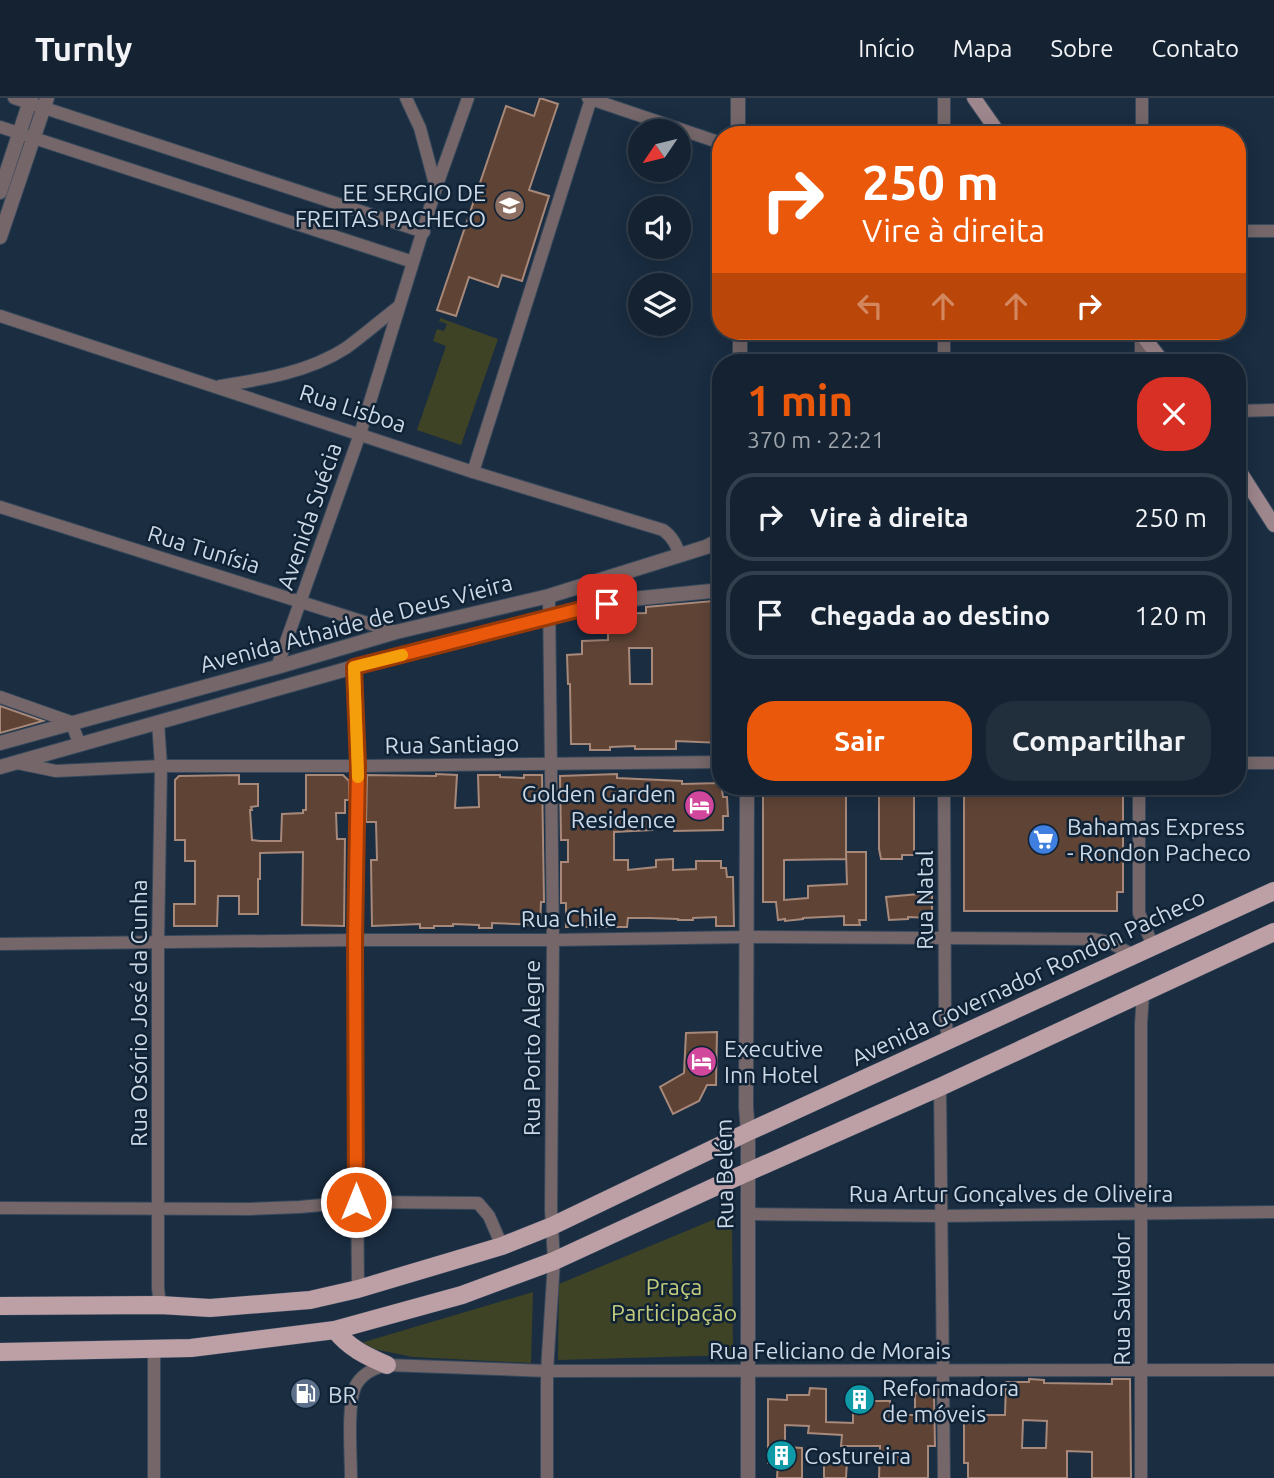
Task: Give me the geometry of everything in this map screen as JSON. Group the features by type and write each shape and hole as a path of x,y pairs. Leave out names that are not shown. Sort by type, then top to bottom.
{"main road":[{"path":"974,98 994,126"},
{"path":"1146,340 1157,354"},
{"path":"1246,481 1274,525"},
{"name":"Avenida Governador Rondon Pacheco","path":"0,1306 160,1305 210,1308 310,1300 358,1289 502,1246 552,1226 748,1132 1274,891"},
{"path":"0,1352 191,1348 335,1330 462,1295 554,1261 748,1172 940,1093 1274,932"},
{"path":"335,1330 342,1340 361,1354 387,1365"}],"street":[{"path":"14,98 38,102 424,232"},
{"path":"406,98 420,128 436,188"},
{"name":"Avenida Suécia","path":"277,667 360,434 398,306 468,98"},
{"path":"473,472 589,98 712,140"},
{"path":"738,98 738,126"},
{"path":"944,98 944,126"},
{"path":"1142,98 1142,126"},
{"path":"0,237 38,102"},
{"path":"0,127 414,262"},
{"path":"0,192 27,136"},
{"path":"1246,231 1274,231"},
{"path":"217,387 272,378 313,364 345,348 398,306"},
{"name":"Rua Lisboa","path":"0,316 473,472 663,530 675,542 680,555"},
{"path":"1246,411 1274,410"},
{"name":"Rua Tunísia","path":"0,507 396,632"},
{"name":"Avenida Athaide de Deus Vieira","path":"0,743 396,632 549,596 712,544"},
{"path":"706,547 712,547"},
{"name":"Avenida Athaide de Deus Vieira","path":"0,767 354,667 581,609 632,599 712,591"},
{"name":"Rua Porto Alegre","path":"547,1478 547,1371 554,1261 549,596"},
{"path":"354,667 358,766 355,940 358,1289"},
{"path":"0,696 71,722 80,745"},
{"name":"Rua Osório José da Cunha","path":"158,722 161,766 158,942 160,1305"},
{"name":"Rua Santiago","path":"18,762 56,771 161,766 712,762"},
{"path":"1246,763 1274,763"},
{"name":"Rua Belém","path":"747,795 747,1478"},
{"name":"Rua Natal","path":"944,795 945,1014 948,1042"},
{"path":"1139,795 1139,913 1153,946"},
{"name":"Rua Chile","path":"0,944 747,937 1093,939 1110,942 1135,956"},
{"name":"Rua Salvador","path":"1142,1478 1143,994"},
{"path":"940,1093 944,1478"},
{"path":"0,1208 299,1207 356,1202 478,1203 489,1216 502,1246"},
{"name":"Rua Artur Gonçalves de Oliveira","path":"748,1214 942,1216 1274,1212"},
{"path":"154,1348 154,1478"},
{"path":"351,1478 352,1404 355,1386 374,1368 387,1365"},
{"name":"Rua Feliciano de Morais","path":"387,1365 547,1371 1274,1370"}],"green space":[{"path":"440,318 498,339 461,445 417,430 446,346 433,341 437,329 444,331 447,324 439,321"},
{"name":"Praça Participação","path":"732,1212 733,1355 558,1360 559,1284"},
{"path":"533,1292 531,1363 413,1357 354,1345"}],"building":[{"name":"EE SERGIO DE FREITAS PACHECO","path":"540,98 558,104 529,190 549,196 522,281 502,275 498,287 469,277 456,316 437,310 506,106 534,116"},
{"path":"712,601 712,743 676,741 676,749 635,749 635,746 610,747 610,750 590,750 590,744 571,744 567,655 582,654 582,641 608,640 608,614 646,613 646,607","holes":["629,648 652,648 652,684 630,684"]},
{"path":"0,706 43,721 0,733"},
{"path":"617,774 617,778 682,781 682,784 712,783 712,795 727,797 728,816 723,816 723,830 674,831 673,817 652,818 652,830 614,832 614,860 628,860 628,870 656,867 656,860 673,859 673,870 696,869 696,861 721,861 721,868 726,868 727,877 733,877 734,926 716,926 716,917 693,920 628,918 627,927 566,927 566,903 561,903 561,862 568,862 568,840 561,840 560,776"},
{"path":"239,775 239,784 258,784 258,806 251,807 250,810 252,840 260,841 281,841 282,814 303,813 303,810 306,810 306,775 343,775 349,781 349,800 345,800 345,813 336,813 337,839 345,839 344,926 302,925 303,852 260,853 258,914 239,914 239,896 218,896 217,926 174,926 174,904 195,904 195,861 185,861 185,840 175,840 175,780 179,776"},
{"path":"367,775 457,775 455,808 479,807 478,775 524,778 524,775 542,775 544,902 541,902 540,925 492,923 492,928 453,924 434,928 420,928 420,924 372,926 371,860 377,860 376,822 366,822"},
{"path":"763,795 846,795 846,852 866,852 866,920 859,920 860,925 844,925 844,916 778,920 776,902 763,902","holes":["846,852 847,884 808,886 808,898 784,900 784,860 846,859"]},
{"path":"879,795 914,795 914,855 902,855 902,859 881,859"},
{"name":"Bahamas Express - Rondon Pacheco","path":"964,795 1123,795 1123,892 1117,892 1117,911 964,911"},
{"path":"932,894 932,918 908,917 889,920 886,897"},
{"name":"Executive Inn Hotel","path":"717,1032 716,1085 707,1085 699,1101 673,1114 660,1087 684,1073 686,1033"},
{"path":"1029,1379 1044,1380 1044,1383 1112,1384 1112,1379 1130,1379 1131,1478 1092,1478 1092,1452 1067,1451 1067,1478 968,1478 968,1463 964,1463 964,1415 1005,1415 1006,1382 1029,1382","holes":["1023,1420 1047,1421 1046,1448 1022,1448"]},
{"path":"853,1386 865,1386 864,1401 890,1401 890,1415 915,1415 915,1393 934,1394 935,1446 928,1446 928,1478 879,1478 880,1446 841,1446 842,1435 808,1433 809,1426 785,1425 785,1447 802,1448 802,1478 777,1478 778,1463 768,1463 768,1399 787,1400 787,1395 809,1395 810,1388 826,1389 826,1422 853,1423"},
{"path":"824,1460 847,1460 846,1478 824,1478"}],"slow traffic":[{"path":"358,777 354,667 402,655"}],"place":[{"name":"EE SERGIO DE FREITAS PACHECO","path":"509,205"},
{"name":"Golden Garden Residence","path":"699,806"},
{"name":"Bahamas Express - Rondon Pacheco","path":"1044,839"},
{"name":"Executive Inn Hotel","path":"701,1061"},
{"name":"BR","path":"305,1394"},
{"name":"Reformadora de móveis","path":"859,1400"},
{"name":"Costureira","path":"781,1455"}],"route":[{"path":"356,1202 355,940 358,766 354,667 607,604"}]}
